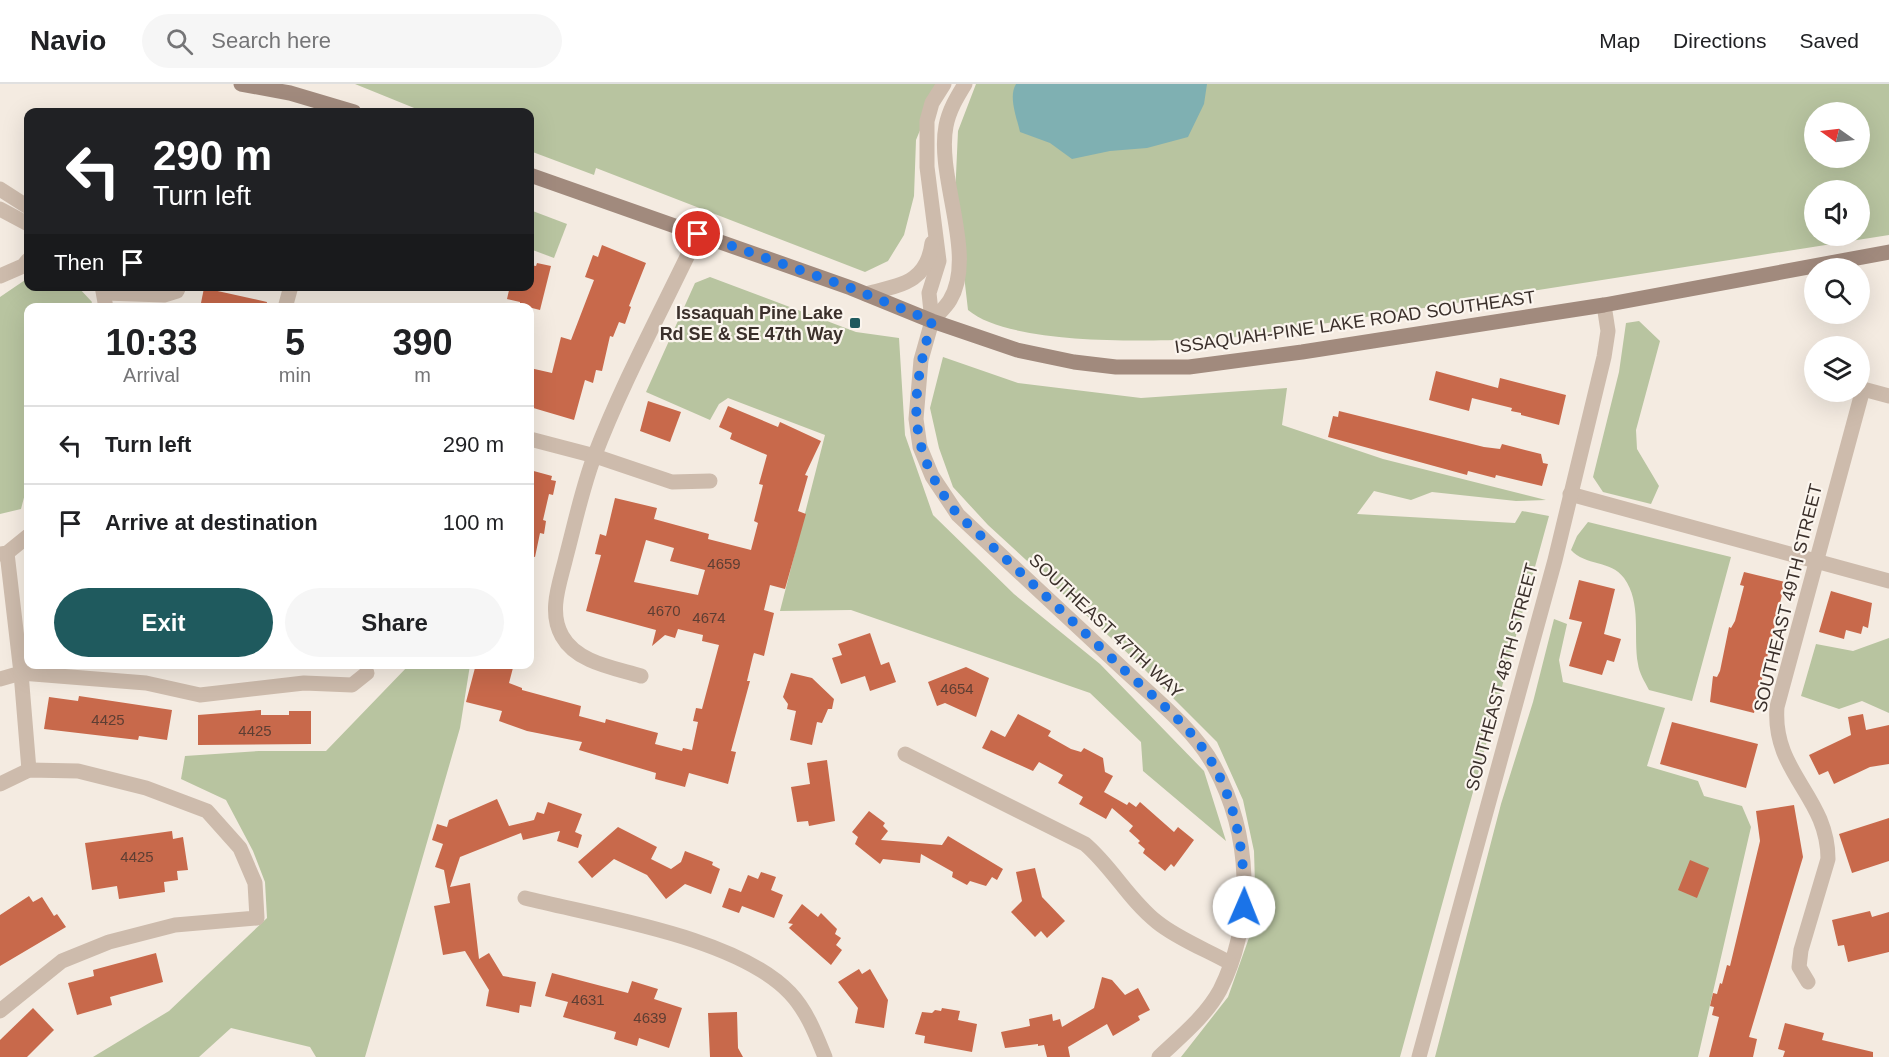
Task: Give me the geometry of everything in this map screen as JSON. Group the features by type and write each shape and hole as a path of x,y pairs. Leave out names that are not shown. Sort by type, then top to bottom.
{"main road":[{"path":"241,84 290,93 332,108"},
{"name":"ISSAQUAH-PINE LAKE ROAD SOUTHEAST","path":"534,176 1017,350 1063,360 1153,369 1189,367 1302,352 1604,305 1889,252"}],"street":[{"path":"932,321 929,293 939,261 927,167 927,122 932,103 945,84"},
{"path":"932,321 951,299 959,267 959,247 946,170 945,127 951,108 965,84"},
{"path":"0,189 24,204"},
{"path":"0,209 24,222"},
{"path":"866,294 911,280 923,270 931,255 935,222"},
{"path":"641,676 596,663 584,657 566,642 558,625 556,599 580,499 595,456 698,234"},
{"path":"0,276 24,265"},
{"path":"104,296 164,295 177,291"},
{"name":"SOUTHEAST 48TH STREET","path":"1419,1057 1570,494 1604,357 1608,331 1604,305"},
{"name":"SOUTHEAST 47TH WAY","path":"932,321 921,360 916,419 920,447 945,498 958,515 1179,720 1214,765 1233,809 1245,879 1244,907 1230,963 1220,990 1206,1011 1159,1057"},
{"name":"SOUTHEAST 49TH STREET","path":"1808,982 1799,967 1801,950 1828,859 1828,844 1818,814 1779,747 1775,728 1777,707 1863,389 1889,396"},
{"path":"534,440 595,456 672,482 710,481"},
{"path":"1570,494 1889,581"},
{"path":"24,539 3,554 21,673 29,770"},
{"path":"0,679 21,673 146,683 200,694 304,683 352,685 367,673"},
{"path":"905,754 1084,844 1100,856 1135,901 1158,923 1230,963"},
{"path":"0,784 29,770 78,771 146,788 207,811 240,848 255,883 257,918 175,925 109,942 62,961 0,1011"},
{"path":"525,898 683,937 740,958 765,972 790,992 807,1017 825,1057"}],"green space":[{"path":"355,84 939,84 916,140 914,196 904,235 888,261 865,272 596,168 594,175 534,152 534,108 414,108"},
{"path":"976,84 1889,84 1889,235 1870,238 1870,180 1804,180 1804,246 1819,246 1238,337 1097,340 1057,337 990,323 968,310 955,197 958,131"},
{"path":"534,212 567,224 554,258 534,250"},
{"path":"710,277 856,332 899,338 905,435 933,515 1014,594 1100,664 1204,771 1226,841 1143,771 1141,742 1090,693 851,610 780,611 825,435 728,398 719,404 710,420 646,392 695,283"},
{"path":"24,281 24,291 82,291 92,302 24,303 24,497 21,509 0,514 0,297"},
{"path":"1639,321 1660,341 1636,430 1637,449 1659,486 1651,504 1603,492 1593,477 1619,372 1626,323"},
{"path":"943,357 1018,383 1141,398 1287,388 1282,425 1383,459 1546,500 1516,501 1432,492 1411,500 1374,491 1357,514 1515,523 1522,511 1549,516 1400,1057 1181,1057 1228,997 1256,918 1254,851 1243,800 1217,742 1135,660 988,525 953,487 939,448 930,408"},
{"path":"1588,522 1731,557 1692,701 1649,690 1639,667 1635,609 1630,588 1619,572 1605,565 1583,559 1571,550 1577,536"},
{"path":"1554,619 1567,624 1559,660 1563,682 1665,708 1647,766 1698,781 1704,796 1742,806 1751,827 1698,1057 1435,1057 1501,804 1533,702"},
{"path":"1889,638 1889,713 1862,701 1839,709 1801,696 1816,644 1853,651"},
{"path":"405,669 469,669 460,728 365,1057 316,1057 310,1047 231,1028 199,1057 93,1057 169,1011 267,918 265,882 253,851 226,800 181,779 185,756 259,751 326,751"}],"water":[{"path":"1016,84 1207,84 1204,104 1188,137 1147,148 1110,151 1072,159 1050,143 1020,132 1013,101"}],"building":[{"path":"602,245 646,263 629,306 631,307 625,324 619,322 613,337 610,336 602,371 596,370 593,383 585,380 574,420 534,408 534,369 552,373 561,337 571,340 594,280 585,277 593,255 598,257"},
{"path":"537,263 551,266 540,310 534,308 534,303 520,303 507,299 509,291 534,291 534,266"},
{"path":"203,291 218,291 267,302 267,303 201,303"},
{"path":"1436,371 1498,388 1500,378 1566,395 1559,425 1521,415 1521,413 1511,411 1512,408 1472,398 1469,411 1429,400"},
{"path":"648,401 681,412 670,442 640,431"},
{"path":"728,406 778,427 780,422 821,441 805,475 808,476 798,511 806,514 785,589 770,585 764,610 774,613 764,656 754,653 753,656 747,681 750,681 731,751 736,752 728,784 689,773 685,787 655,779 656,773 579,750 582,742 527,731 499,721 502,711 466,702 475,669 513,669 509,683 522,690 581,706 579,716 605,723 606,719 658,733 655,744 682,751 683,748 692,750 698,722 693,721 696,708 702,709 719,645 702,641 703,635 678,629 675,638 665,635 652,646 656,630 586,611 601,555 595,554 600,534 606,536 615,498 657,508 654,519 709,534 708,539 751,550 758,523 754,521 763,485 759,484 767,455 730,439 732,433 719,427","holes":["646,540 674,548 670,561 705,570 698,595 634,582"]},
{"path":"1339,411 1484,447 1500,449 1502,444 1541,454 1543,463 1548,464 1542,486 1496,475 1495,478 1468,471 1467,475 1328,437 1333,416 1338,417"},
{"path":"534,471 552,476 551,480 556,481 553,495 549,494 543,520 546,521 544,534 540,533 535,557"},
{"path":"1744,572 1785,582 1754,713 1710,702 1713,676 1717,677 1720,671 1729,627 1731,628 1735,621 1744,586 1740,585"},
{"path":"1579,580 1615,589 1604,634 1621,639 1614,662 1607,660 1602,675 1569,666 1582,622 1569,619"},
{"path":"1831,591 1872,603 1868,628 1863,626 1861,634 1846,630 1844,639 1819,632"},
{"path":"870,633 881,665 889,662 896,682 870,691 865,676 841,684 832,658 842,655 838,644"},
{"path":"966,667 989,678 976,717 945,703 937,706 928,682"},
{"path":"791,673 812,678 834,699 832,709 828,709 822,723 817,722 812,745 790,740 796,711 787,709 788,704 783,697"},
{"path":"79,696 172,710 167,740 139,736 138,740 44,729 49,697 78,701"},
{"path":"261,710 261,715 289,715 289,711 311,711 311,744 198,745 198,715"},
{"path":"1018,714 1051,731 1048,736 1071,749 1081,752 1084,748 1103,758 1105,772 1113,776 1104,792 1127,805 1129,802 1136,807 1140,802 1174,832 1178,827 1194,840 1174,867 1171,864 1165,871 1143,853 1145,849 1138,843 1140,841 1129,831 1133,826 1112,808 1106,819 1079,804 1083,797 1058,783 1063,775 1039,762 1033,771 982,748 991,730 1005,737"},
{"path":"1863,714 1866,730 1889,725 1889,764 1870,767 1834,784 1828,771 1819,775 1809,755 1851,735 1848,717"},
{"path":"1672,722 1758,744 1746,788 1660,764"},
{"path":"827,760 835,821 809,826 808,821 797,822 791,787 810,784 807,763"},
{"path":"497,799 509,826 534,820 537,812 544,814 548,802 582,814 575,832 582,835 578,848 557,841 560,831 523,840 521,833 460,857 450,887 470,883 479,959 489,953 503,976 536,982 531,1007 520,1005 519,1013 486,1006 489,990 465,951 443,955 434,906 450,903 444,870 435,867 443,844 432,840 437,824 447,827 449,820"},
{"path":"1794,805 1803,857 1749,1037 1757,1039 1753,1057 1709,1057 1719,1017 1712,1015 1714,1007 1710,1006 1713,993 1717,994 1727,965 1730,966 1760,841 1756,811"},
{"path":"869,811 885,823 883,826 888,831 881,840 942,845 948,836 1003,869 997,880 992,877 986,886 970,881 967,885 952,877 953,872 921,854 920,863 883,859 880,864 855,844 858,837 852,832"},
{"path":"1889,818 1889,861 1852,873 1839,834"},
{"path":"618,827 657,847 651,859 671,869 681,862 685,851 713,862 712,865 720,869 711,894 685,884 666,899 647,875 614,859 592,878 578,862"},
{"path":"172,831 173,839 183,837 188,870 177,871 178,880 164,882 165,892 119,899 117,886 92,890 85,843"},
{"path":"1690,860 1709,868 1697,898 1678,890"},
{"path":"1035,868 1042,897 1065,921 1047,938 1041,931 1035,937 1011,912 1022,901 1016,872"},
{"path":"761,872 776,877 771,890 783,895 774,918 742,906 739,913 722,907 729,888 741,892 748,875 758,879"},
{"path":"29,896 33,902 42,897 54,916 57,914 66,927 0,966 0,915"},
{"path":"802,904 818,917 821,913 837,929 835,934 841,938 836,945 842,950 831,965 789,928 793,924 788,923"},
{"path":"1870,911 1872,917 1889,912 1889,952 1848,962 1844,945 1838,946 1832,920"},
{"path":"156,953 163,982 110,997 112,1005 77,1015 68,983 94,976 93,970"},
{"path":"859,969 862,974 870,969 888,1000 884,1028 855,1023 858,1008 838,982"},
{"path":"552,973 628,993 632,981 658,989 654,999 682,1008 669,1048 639,1038 637,1046 614,1039 616,1032 563,1017 568,1002 545,996"},
{"path":"1102,977 1112,980 1125,995 1138,988 1150,1010 1138,1016 1140,1020 1113,1036 1107,1024 1068,1047 1070,1057 1047,1057 1044,1045 1038,1046 1038,1044 1005,1048 1001,1032 1030,1026 1029,1019 1052,1014 1053,1021 1060,1019 1062,1027 1094,1008"},
{"path":"33,1008 54,1030 27,1057 0,1057 0,1040"},
{"path":"942,1008 960,1011 958,1020 977,1024 972,1052 924,1043 925,1036 915,1034 922,1012 932,1013 935,1010 941,1011"},
{"path":"737,1012 738,1048 743,1057 710,1057 708,1013"},
{"path":"1785,1023 1824,1033 1822,1040 1873,1052 1873,1057 1783,1057 1785,1051 1778,1049"}],"place":[{"name":"Issaquah Pine Lake Rd SE & SE 47th Way","path":"855,323"}],"route":[{"path":"698,234 851,288 932,321 921,360 916,419 920,447 932,476 958,515 1179,720 1214,765 1233,809 1241,846 1245,879 1244,907"}]}
